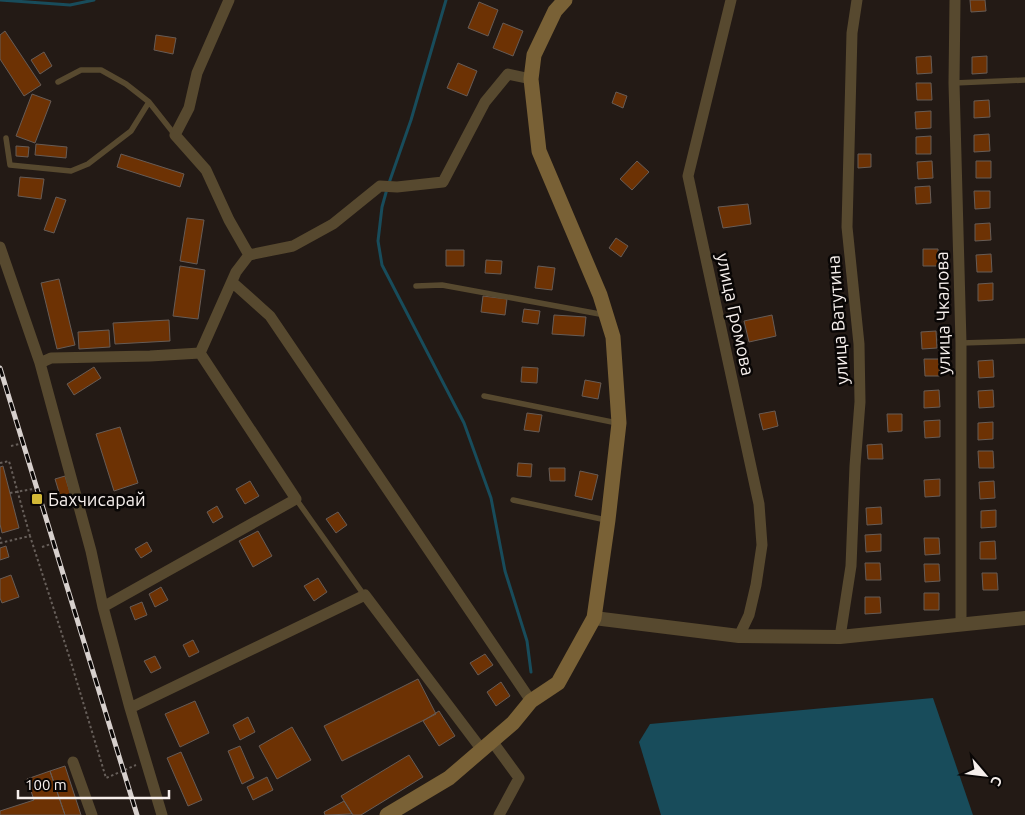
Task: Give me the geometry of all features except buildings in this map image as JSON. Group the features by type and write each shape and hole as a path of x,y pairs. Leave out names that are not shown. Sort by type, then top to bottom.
{"main road":[{"path":"387,815 449,778 513,723 531,701 558,682 594,618 619,423 614,338 600,294 539,151 531,79 534,55 556,11 566,0"}],"street":[{"path":"229,0 197,73 189,108 175,135 206,170 229,220 249,255"},
{"name":"улица Громова","path":"731,0 688,176 759,504 762,545 756,585 749,615 739,636"},
{"name":"улица Ватутина","path":"840,637 851,566 860,402 859,344 847,227 852,32 857,0"},
{"name":"улица Чкалова","path":"955,0 954,83 961,343 961,625"},
{"path":"200,353 236,272 249,255 294,246 333,224 380,186 397,187 443,182 485,102 508,74 531,79"},
{"path":"0,247 40,363 91,551 103,607 130,708 162,815"},
{"path":"232,282 270,316 531,701"},
{"path":"40,363 50,358 200,353"},
{"path":"103,607 296,499 200,353"},
{"path":"130,708 365,595 487,746 519,778 499,815"},
{"path":"594,618 739,636 840,637 1025,618"},
{"path":"73,762 92,815"}],"lane":[{"path":"58,82 81,70 101,70 126,84 149,102 175,135"},
{"path":"954,83 1025,80"},
{"path":"6,138 10,165 71,171 88,164 131,131 149,102"},
{"path":"416,286 442,285 607,316"},
{"path":"961,343 1025,341"},
{"path":"484,396 619,423"},
{"path":"296,499 365,595"},
{"path":"513,500 608,520"}],"path":[{"path":"11,446 19,444"},
{"path":"0,463 9,461 30,536 106,778 145,761"},
{"path":"10,493 33,489"},
{"path":"0,537 1,542 30,536"},
{"path":"42,547 51,544"}],"water":[{"path":"933,698 973,815 661,815 639,742 650,724"}],"waterway":[{"path":"0,0 70,5 94,0"},
{"path":"389,183 411,120 446,0"},
{"path":"387,189 382,207 378,241 382,265 464,423 491,498 505,571 527,641 531,672"}],"railway":[{"path":"0,368 137,815"}],"place":[{"name":"Бахчисарай","path":"37,499"}]}
